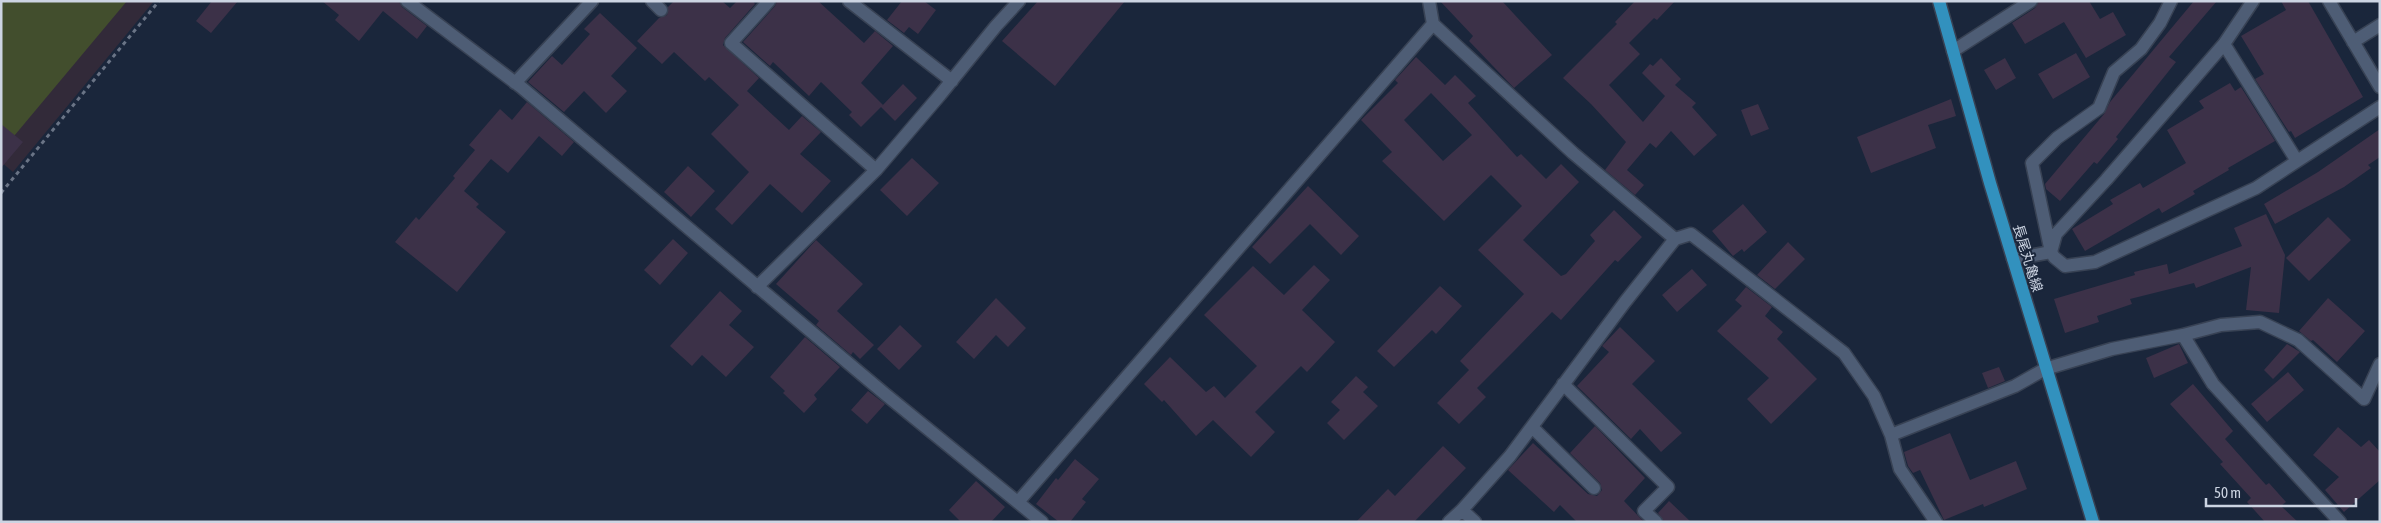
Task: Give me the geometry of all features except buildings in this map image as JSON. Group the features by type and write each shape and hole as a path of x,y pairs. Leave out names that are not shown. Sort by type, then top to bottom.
{"main road":[{"name":"長尾丸亀線","path":"1939,1 2045,369 2093,522"}],"street":[{"path":"407,1 516,83 884,394 1018,502 1027,512 1042,522"},
{"path":"516,83 592,1"},
{"path":"768,1 731,43 876,170"},
{"path":"849,1 952,80"},
{"path":"757,287 876,170 1019,1"},
{"path":"1953,51 2032,1"},
{"path":"2171,1 2160,23 2141,49 2114,72 2099,108 2057,138 2032,163 2051,252 2054,257 2066,266 2095,262 2256,188 2380,106"},
{"path":"2051,252 2056,234 2106,180 2224,44 2253,1"},
{"path":"2329,1 2380,87"},
{"path":"1431,2 1433,24 1573,153 1675,239"},
{"path":"1018,502 1433,24"},
{"path":"2353,42 2380,25"},
{"path":"2224,44 2297,161"},
{"path":"1449,522 1510,456 1675,239 1691,234 1844,353 1874,396 1891,435 1900,469 1936,522"},
{"path":"2014,259 2051,252"},
{"path":"1891,435 2015,386 2045,369 2112,349 2184,335 2221,325 2260,322 2298,340 2364,399 2380,364"},
{"path":"2184,335 2213,384 2340,522"},
{"path":"1564,384 1668,487 1644,511 1656,522"},
{"path":"1532,426 1594,488"},
{"path":"1462,510 1475,522"},
{"path":"1018,522 1027,512"}],"path":[{"path":"1,193 159,1"}],"shaded area":[{"path":"1,1 154,1 13,172 1,162"}],"green space":[{"path":"1,1 127,1 4,148 1,146"}]}
